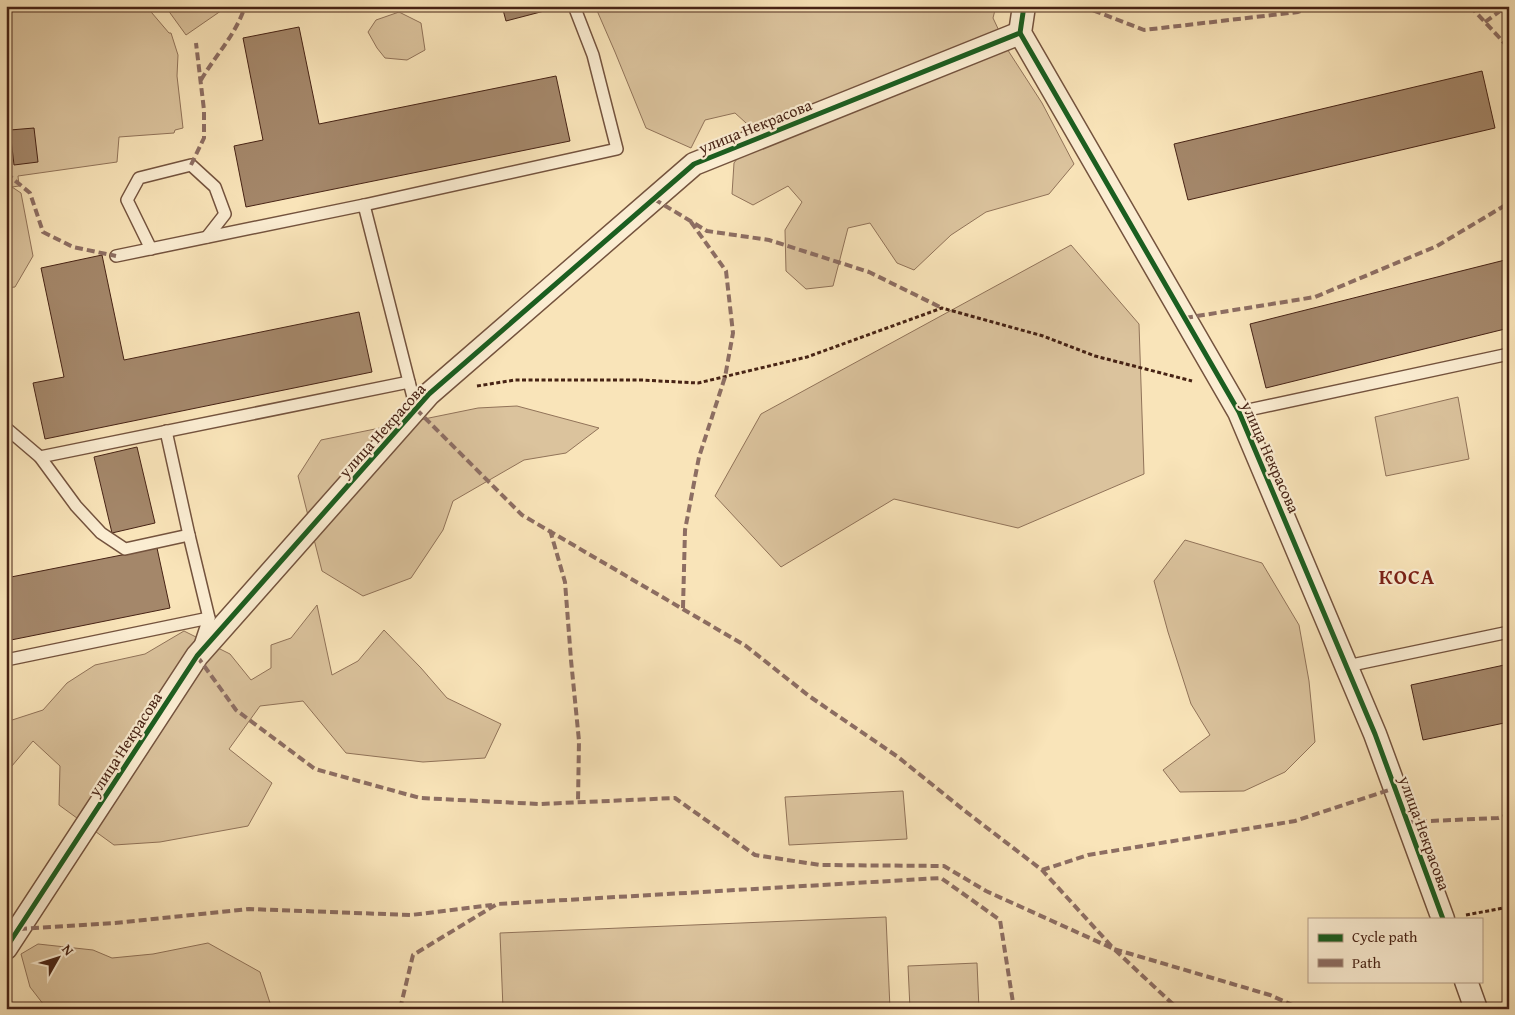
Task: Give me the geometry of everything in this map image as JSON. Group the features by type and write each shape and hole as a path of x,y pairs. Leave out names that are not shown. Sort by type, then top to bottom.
{"street":[{"path":"1020,33 1024,6"},
{"name":"улица Некрасова","path":"6,948 197,656 436,388 694,164 1020,33 1240,412 1375,734 1443,918"},
{"path":"1466,982 1476,1009"}],"lane":[{"path":"116,256 364,205 617,149 593,55 574,6"},
{"path":"151,249 127,200 139,178 191,165 215,187 225,214 207,237"},
{"path":"364,205 416,409"},
{"path":"1240,412 1509,354"},
{"path":"40,457 409,382"},
{"path":"6,428 40,457 88,520 101,533 125,549 189,535"},
{"path":"166,431 209,618 197,656"},
{"path":"6,660 209,618"},
{"path":"1347,666 1509,632"}],"path":[{"path":"477,386 515,380 641,380 698,383 807,357 942,308 1043,336 1094,356 1196,382"},
{"path":"1448,918 1509,907"}],"shaded area":[{"path":"6,6 146,6 171,33 178,55 177,76 183,128 175,130 174,133 119,137 117,162 18,176 19,186 12,187 21,193 33,256 15,287 6,288"},
{"path":"165,6 228,6 186,35"},
{"path":"595,6 996,6 993,18 1009,52 1042,103 1074,164 1049,194 986,212 951,235 914,270 897,263 870,223 848,228 833,286 806,289 786,271 785,230 802,202 788,186 753,205 732,194 734,163 756,132 735,113 705,120 691,148 646,128"},
{"path":"399,12 421,23 425,50 407,60 385,58 368,32 376,20"},
{"path":"1071,245 1139,324 1144,474 1018,528 894,499 781,567 715,496 761,414"},
{"path":"1458,397 1469,459 1386,476 1375,417"},
{"path":"517,406 599,428 566,453 524,460 453,501 443,530 411,578 363,596 322,571 298,476 321,440 478,408"},
{"path":"1185,540 1262,563 1299,625 1309,681 1315,742 1285,772 1244,791 1180,792 1163,770 1210,735 1191,704 1154,581"},
{"path":"317,605 332,675 358,661 384,630 447,698 501,724 485,758 423,762 346,753 303,701 260,706 229,749 272,783 248,826 160,842 114,845 59,805 60,766 33,741 6,773 6,722 43,710 67,683 95,665 145,654 184,631 230,654 251,680 271,668 271,645 291,638"},
{"path":"903,791 907,839 789,845 785,797"},
{"path":"886,917 890,1009 503,1009 500,933"},
{"path":"208,943 260,972 272,1009 47,1009 30,987 21,954 38,944 93,950 112,958 153,954"},
{"path":"977,963 979,1009 910,1009 908,966"}],"building":[{"path":"502,6 552,6 552,9 506,21"},
{"path":"299,27 319,124 556,76 570,141 246,207 234,146 263,140 243,38"},
{"path":"1482,71 1495,128 1188,200 1174,144"},
{"path":"34,128 38,162 14,165 10,130"},
{"path":"102,255 124,360 359,312 372,372 45,439 33,383 64,377 41,268"},
{"path":"1509,259 1509,328 1266,388 1250,324"},
{"path":"137,447 155,523 112,533 94,457"},
{"path":"157,548 170,608 6,641 6,578"},
{"path":"1509,664 1509,722 1423,740 1411,685"}],"marked path":[{"path":"201,80 237,26 245,6"},
{"path":"1082,6 1144,30 1298,12 1313,6"},
{"path":"1470,6 1509,48"},
{"path":"1485,22 1507,6"},
{"path":"191,165 204,138 204,110 196,43"},
{"path":"6,173 30,193 43,232 73,247 116,256"},
{"path":"654,199 707,231 769,240 869,272 942,308"},
{"path":"1185,318 1315,297 1437,246 1509,203"},
{"path":"683,608 685,530 699,457 725,377 733,333 726,271 691,222"},
{"path":"416,409 522,515 746,646 809,696 898,757 1042,870 1114,949 1270,995 1301,1009"},
{"path":"550,530 565,582 579,741 578,802"},
{"path":"197,656 236,710 315,769 420,798 540,804 675,798 755,855 820,865 944,866 986,891 1114,949 1178,1009"},
{"path":"1042,870 1088,855 1295,821 1395,788"},
{"path":"1407,822 1498,818 1509,815"},
{"path":"400,1009 413,955 497,904 941,878 1000,920 1014,1009"},
{"path":"19,929 115,923 249,909 411,915 492,905"}],"cycle path":[{"path":"1024,6 1020,33 1239,412 1375,734 1443,918"},
{"path":"6,948 197,656 429,394 694,164 1020,33"}],"district":[{"name":"КОСА","path":"1407,577"}]}
